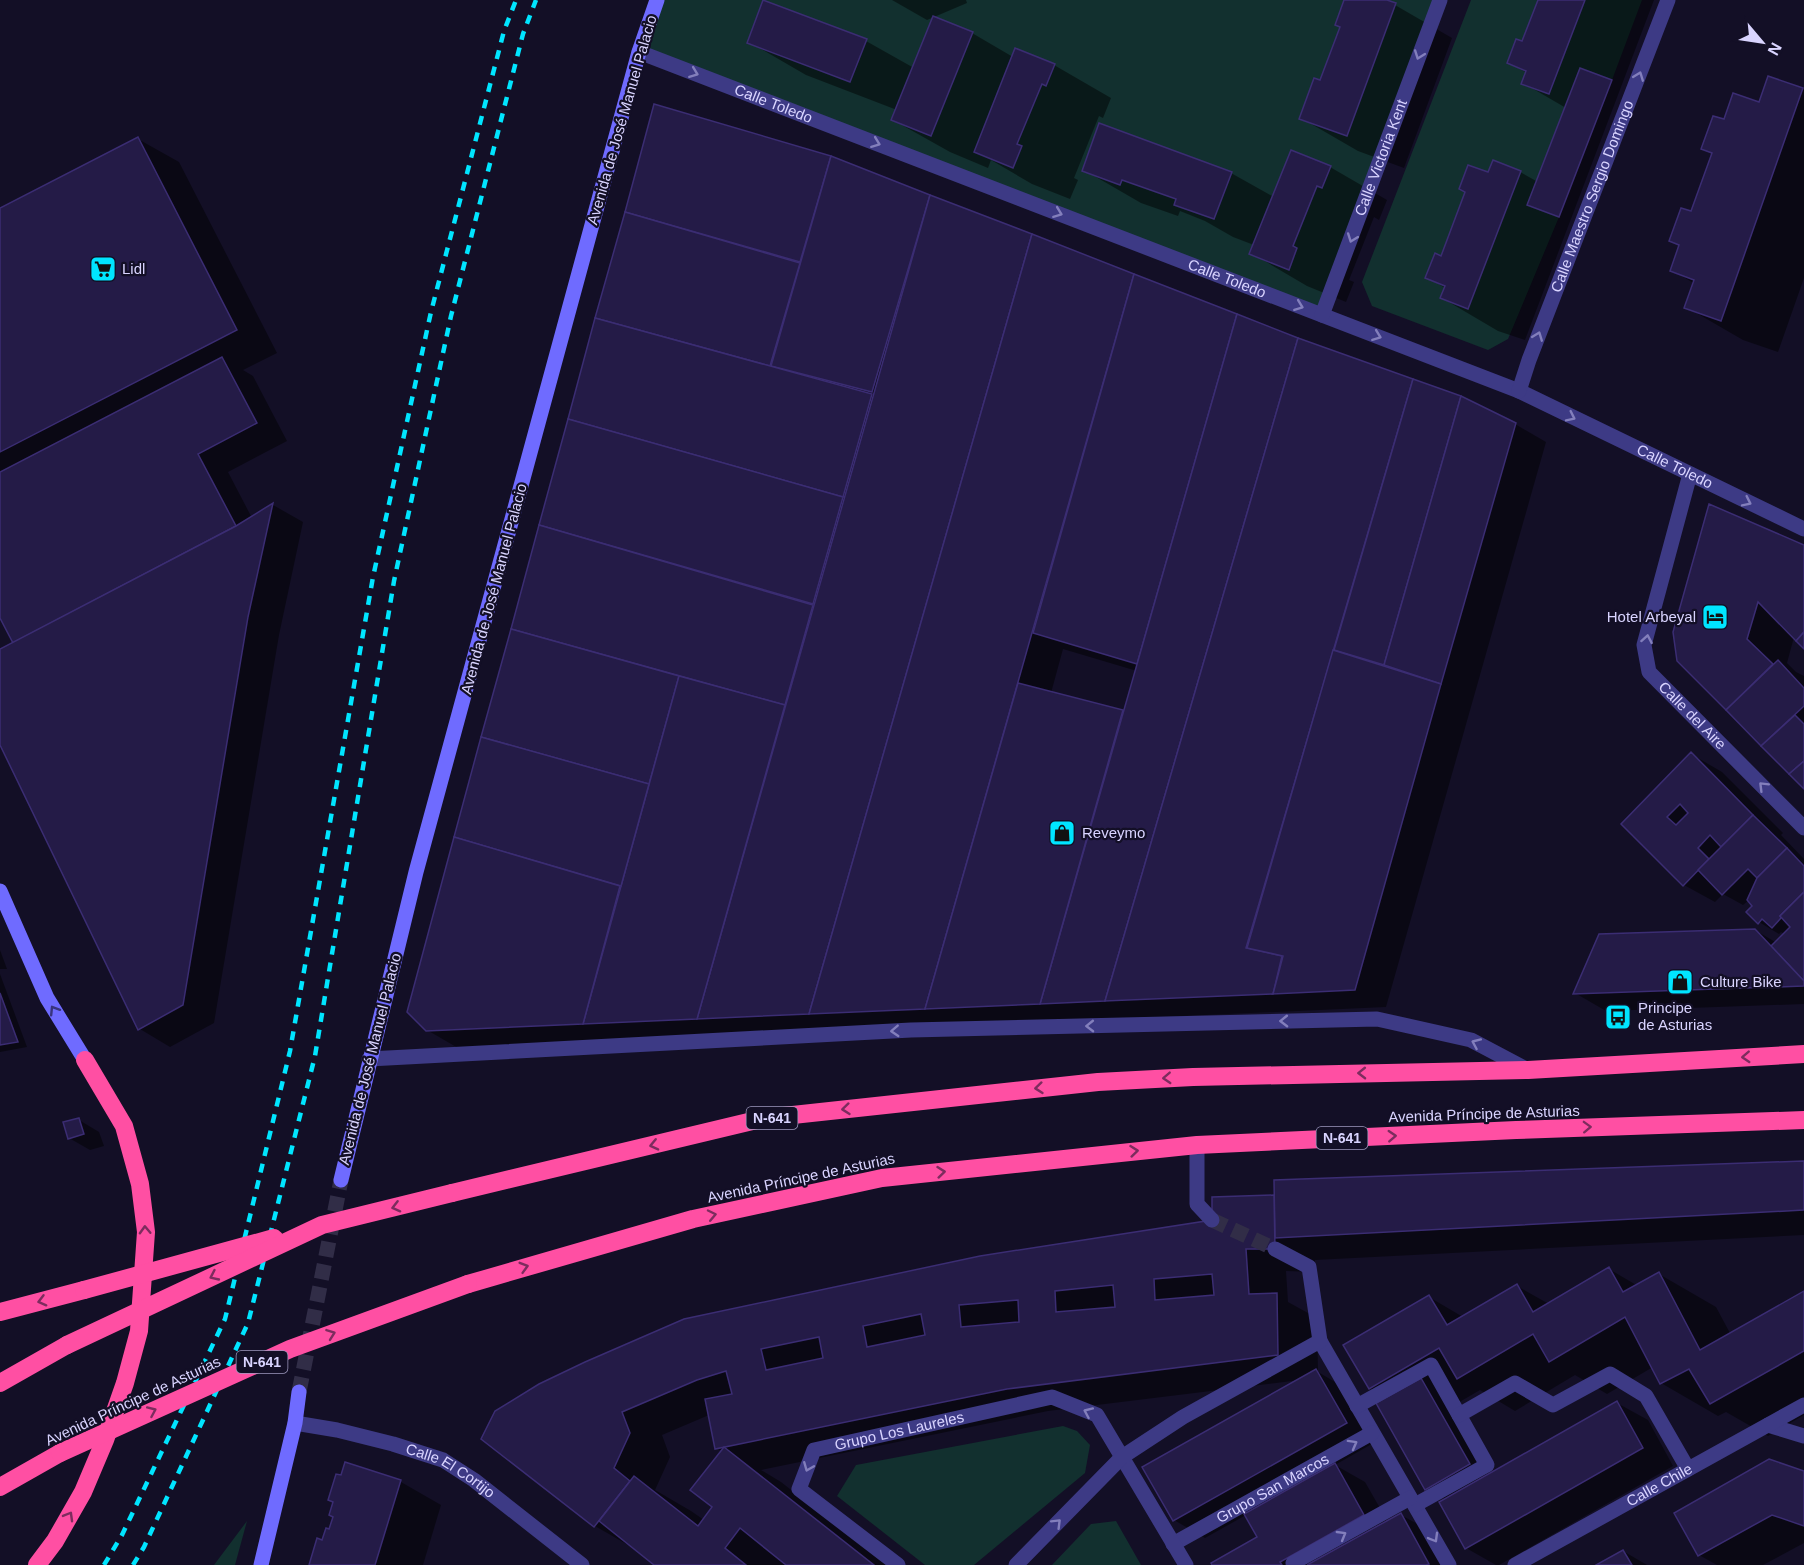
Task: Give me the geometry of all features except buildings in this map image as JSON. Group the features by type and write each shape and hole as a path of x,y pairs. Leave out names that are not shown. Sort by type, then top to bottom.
{"highway":[{"name":"N-641","path":"0,1383 68,1345 322,1225 765,1118 1098,1082 1193,1077 1528,1070 1804,1054"},
{"path":"37,1565 55,1541 87,1482 125,1383 139,1330 146,1232 140,1184 124,1126 85,1060"},
{"name":"Avenida Príncipe de Asturias","path":"0,1487 60,1453 290,1349 468,1284 693,1219 882,1178 1197,1145 1804,1120"},
{"path":"0,1312 322,1225"}],"main road":[{"name":"Avenida de José Manuel Palacio","path":"340,1180 420,861 639,52 657,0"},
{"path":"0,891 47,998 85,1060"},
{"path":"261,1565 295,1423 299,1392"}],"street":[{"name":"Calle Victoria Kent","path":"1322,315 1440,0"},
{"name":"Calle Maestro Sergio Domingo","path":"1519,391 1668,0"},
{"name":"Calle Toledo","path":"639,52 1519,391 1804,529"},
{"name":"Calle del Aire","path":"1690,474 1644,645 1649,672 1804,828"},
{"path":"369,1059 911,1030 1377,1019 1471,1040 1528,1070"},
{"path":"1197,1145 1197,1204 1212,1220"},
{"path":"1275,1249 1310,1266 1320,1341 1449,1565"},
{"path":"1016,1565 1122,1457 1183,1417 1320,1341"},
{"path":"1294,1565 1293,1563 1412,1501 1487,1465 1431,1365 1357,1406"},
{"path":"1459,1415 1515,1383 1552,1405 1610,1374 1646,1396 1688,1469"},
{"name":"Grupo Los Laureles","path":"898,1565 799,1489 814,1450 1052,1397 1097,1415 1186,1565"},
{"name":"Calle Chile","path":"1515,1565 1804,1405"},
{"name":"Calle El Cortijo","path":"295,1423 337,1430 443,1460 474,1480 582,1565"},
{"path":"1768,1425 1804,1436"},
{"name":"Grupo San Marcos","path":"1173,1544 1372,1433"}],"green space":[{"path":"657,0 1440,0 1322,315 639,52"},
{"path":"1471,0 1642,0 1612,80 1580,68 1527,205 1559,217 1508,339 1488,350 1372,306 1362,282"},
{"path":"1063,1426 1077,1431 1090,1445 1085,1473 974,1565 925,1565 837,1496 856,1465"},
{"path":"247,1521 235,1565 214,1565"},
{"path":"1116,1521 1141,1565 1052,1565 1091,1524"}],"tunnel":[{"path":"299,1392 341,1180"},
{"path":"1212,1220 1275,1249"}],"railway":[{"path":"104,1565 122,1535 225,1319 290,1051 373,577 431,312 504,31 516,0"},
{"path":"133,1565 144,1547 248,1323 315,1056 394,581 451,316 523,34 536,0"}],"place":[{"name":"Lidl","path":"103,269"},
{"name":"Hotel Arbeyal","path":"1715,617"},
{"name":"Reveymo","path":"1062,833"},
{"name":"Culture Bike","path":"1680,982"},
{"name":"Principe de Asturias","path":"1618,1017"}]}
